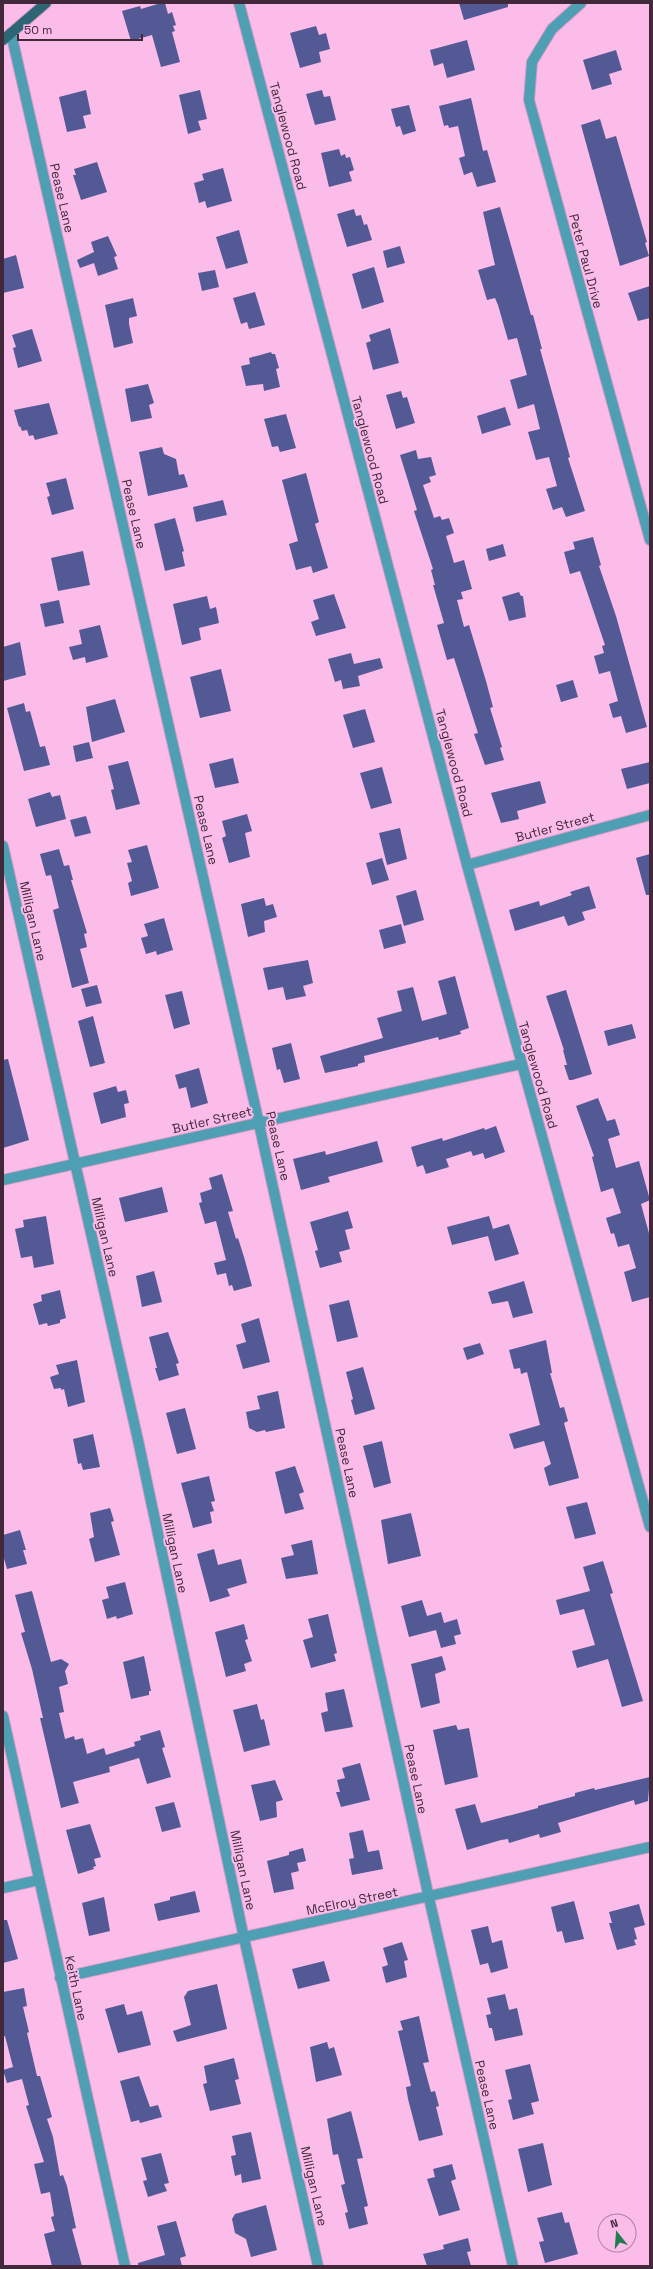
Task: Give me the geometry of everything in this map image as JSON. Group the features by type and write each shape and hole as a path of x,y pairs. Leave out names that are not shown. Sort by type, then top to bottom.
{"main road":[{"path":"3,40 46,3"}],"street":[{"name":"Tanglewood Road","path":"239,3 467,865 521,1064 584,1282 650,1527"},
{"name":"Peter Paul Drive","path":"581,3 552,29 532,62 529,100 650,540"},
{"name":"Pease Lane","path":"11,33 259,1123 428,1898 513,2266"},
{"name":"Butler Street","path":"467,865 650,815"},
{"name":"Milligan Lane","path":"3,846 139,1448 244,1938 318,2266"},
{"name":"Butler Street","path":"3,1180 521,1064"},
{"name":"Keith Lane","path":"3,1716 125,2266"},
{"name":"McElroy Street","path":"60,1978 428,1898 650,1847"},
{"path":"3,1888 39,1880"}],"building":[{"path":"165,3 168,14 172,12 176,25 173,26 175,31 172,32 180,62 161,67 152,35 131,41 122,11 140,6 141,9"},
{"path":"459,3 508,3 508,7 464,20"},
{"path":"316,26 319,35 326,33 330,49 319,52 321,62 300,68 290,33"},
{"path":"467,40 475,70 447,78 443,63 434,66 430,50"},
{"path":"616,50 622,70 609,74 612,84 592,90 583,60"},
{"path":"86,90 91,114 83,116 86,128 67,132 59,97"},
{"path":"200,90 207,119 198,121 201,130 188,134 179,95"},
{"path":"322,90 324,97 330,96 336,120 315,125 306,94"},
{"path":"471,98 483,151 487,150 496,182 477,187 472,172 464,175 459,158 465,156 458,126 449,128 448,125 444,126 439,106"},
{"path":"409,105 416,131 403,135 400,126 396,127 391,109"},
{"path":"600,119 606,139 616,136 647,242 645,243 649,256 620,266 581,125"},
{"path":"339,149 341,156 345,154 346,158 350,157 354,170 349,172 352,181 329,187 321,153"},
{"path":"97,162 107,192 81,200 73,175 76,175 74,169"},
{"path":"223,168 232,201 207,208 205,201 199,203 194,183 204,180 202,174"},
{"path":"500,207 531,315 533,315 542,349 540,349 570,457 568,458 585,511 566,517 562,507 553,510 546,489 557,486 549,457 536,460 528,432 540,429 534,404 518,409 510,380 527,375 517,338 508,340 495,298 487,300 478,270 495,265 483,212"},
{"path":"354,209 356,216 361,215 364,225 367,224 372,240 347,247 337,214"},
{"path":"239,230 248,263 226,269 216,237"},
{"path":"108,236 117,256 114,257 118,269 98,276 94,263 80,268 77,260 94,252 91,242"},
{"path":"400,246 405,263 387,268 383,251"},
{"path":"16,255 24,288 3,293 3,259"},
{"path":"374,267 384,302 362,309 352,274"},
{"path":"215,270 219,287 202,291 198,273"},
{"path":"650,286 650,318 638,321 628,293"},
{"path":"255,292 265,325 249,329 247,322 241,324 233,298"},
{"path":"133,298 137,316 129,318 129,324 133,343 114,348 105,305"},
{"path":"390,328 399,363 373,370 366,343 371,341 369,335"},
{"path":"32,329 42,361 18,368 13,348 16,347 12,335"},
{"path":"271,352 272,354 275,354 279,368 276,369 280,387 264,391 263,384 246,386 241,366 250,364 249,358"},
{"path":"148,384 154,403 149,405 152,418 131,422 125,389"},
{"path":"401,391 403,398 407,397 415,423 396,429 386,395"},
{"path":"49,403 58,434 35,440 33,435 29,436 27,430 22,431 20,426 19,427 14,410"},
{"path":"505,407 511,425 482,434 477,416"},
{"path":"286,414 296,448 280,452 278,446 272,447 264,419"},
{"path":"162,447 164,454 176,459 179,475 184,474 188,487 148,496 139,452"},
{"path":"416,450 418,459 431,457 436,475 429,477 431,482 423,485 434,518 440,516 442,520 449,518 454,533 446,536 454,563 464,560 472,589 461,592 463,599 457,600 464,627 469,625 486,681 493,707 490,708 502,747 500,748 504,760 485,765 474,734 478,733 454,658 447,660 437,625 444,623 433,585 435,585 431,570 433,569 414,511 417,510 400,455"},
{"path":"306,473 319,522 315,524 328,568 313,573 311,566 296,570 289,544 298,541 282,480"},
{"path":"66,478 74,509 52,515 47,497 50,496 46,483"},
{"path":"223,500 227,515 196,522 193,507"},
{"path":"175,518 184,551 182,552 185,566 165,571 154,524"},
{"path":"593,537 601,565 599,566 616,616 647,727 626,733 621,716 613,718 609,704 618,701 610,671 599,674 594,656 604,653 602,646 605,645 580,571 570,574 564,552 575,549 573,542"},
{"path":"503,544 506,556 489,561 486,549"},
{"path":"83,551 90,585 58,591 51,558"},
{"path":"519,592 521,596 523,596 526,617 509,621 502,597"},
{"path":"334,594 346,628 316,636 311,622 319,619 313,600"},
{"path":"207,596 210,609 216,607 219,623 199,628 201,640 182,645 173,604"},
{"path":"59,600 64,623 45,627 40,604"},
{"path":"100,625 108,657 86,663 85,657 73,660 69,647 82,644 79,630"},
{"path":"20,642 26,675 3,681 3,647"},
{"path":"351,653 354,664 380,658 383,668 358,676 360,686 343,689 341,680 335,682 328,659"},
{"path":"221,669 231,711 200,718 190,677"},
{"path":"573,680 578,697 561,702 556,685"},
{"path":"115,699 125,732 92,742 86,707"},
{"path":"24,703 26,712 30,711 40,747 45,746 50,765 24,771 7,708"},
{"path":"365,709 375,742 353,748 343,715"},
{"path":"89,742 93,758 76,762 73,746"},
{"path":"233,758 239,783 215,788 209,764"},
{"path":"128,761 140,804 116,810 111,790 114,789 108,766"},
{"path":"650,762 650,783 627,789 621,769"},
{"path":"382,767 392,803 371,809 360,773"},
{"path":"540,781 546,803 517,811 519,819 501,823 491,793"},
{"path":"50,792 52,797 60,795 66,819 36,827 28,799"},
{"path":"247,814 252,831 245,833 250,857 229,863 222,838 226,836 222,821"},
{"path":"86,816 91,833 75,837 70,820"},
{"path":"400,828 407,859 387,865 379,833"},
{"path":"147,845 159,888 131,896 128,883 132,881 127,863 132,862 128,850"},
{"path":"59,849 64,866 69,865 73,880 71,880 87,933 84,934 87,947 80,949 89,983 72,988 53,910 59,908 51,875 46,876 40,854"},
{"path":"650,854 650,895 646,895 636,858"},
{"path":"382,858 389,880 372,885 366,863"},
{"path":"589,886 596,908 582,912 585,920 568,926 564,916 515,931 509,910 539,901 540,906 572,895 570,892"},
{"path":"416,890 424,920 404,926 396,896"},
{"path":"264,898 266,906 273,904 277,917 264,921 265,932 248,937 241,904"},
{"path":"164,918 173,950 157,955 156,951 146,954 141,938 148,936 144,924"},
{"path":"401,924 406,943 384,949 379,930"},
{"path":"308,960 313,983 303,986 306,996 286,1000 283,987 268,990 263,968"},
{"path":"455,976 469,1028 460,1031 461,1034 439,1040 438,1037 364,1056 365,1062 358,1064 358,1066 325,1073 320,1056 383,1038 377,1018 402,1011 397,991 413,987 422,1021 447,1014 438,981"},
{"path":"97,985 102,1003 86,1007 81,989"},
{"path":"566,990 592,1074 572,1080 569,1080 564,1065 567,1065 564,1050 546,996"},
{"path":"182,991 190,1024 174,1029 165,995"},
{"path":"93,1016 105,1063 90,1067 78,1021"},
{"path":"632,1024 636,1038 608,1046 604,1031"},
{"path":"291,1043 300,1079 284,1083 280,1069 277,1070 272,1048"},
{"path":"8,1059 29,1140 3,1148 3,1060"},
{"path":"199,1068 208,1103 191,1108 186,1087 179,1089 175,1075"},
{"path":"116,1086 118,1092 126,1090 129,1103 124,1104 126,1117 101,1124 93,1093"},
{"path":"598,1098 607,1121 615,1119 620,1135 608,1139 616,1168 639,1161 650,1200 641,1204 650,1237 650,1297 632,1302 624,1272 636,1268 629,1244 618,1247 614,1233 611,1234 606,1218 621,1213 613,1188 601,1192 592,1157 594,1156 576,1106"},
{"path":"496,1126 505,1152 485,1159 483,1153 473,1156 471,1151 446,1159 449,1167 426,1174 423,1165 417,1167 411,1147 442,1138 443,1141 484,1128 485,1130"},
{"path":"377,1141 383,1162 328,1177 330,1182 301,1190 293,1159 325,1151 326,1155"},
{"path":"222,1174 233,1211 228,1212 236,1239 238,1238 252,1286 234,1291 232,1285 229,1286 226,1273 217,1275 214,1263 226,1260 216,1221 205,1224 199,1203 202,1202 200,1193 212,1189 209,1178"},
{"path":"162,1187 168,1212 125,1222 119,1198"},
{"path":"348,1211 353,1228 345,1230 350,1249 339,1252 342,1262 320,1268 315,1251 318,1250 310,1222"},
{"path":"46,1216 54,1264 34,1268 32,1256 21,1258 15,1229 24,1227 23,1220"},
{"path":"489,1216 493,1229 509,1224 519,1254 495,1261 488,1236 452,1245 447,1227"},
{"path":"154,1271 162,1302 142,1307 136,1276"},
{"path":"524,1281 533,1313 513,1318 508,1301 492,1304 488,1292"},
{"path":"60,1290 66,1318 60,1320 60,1323 48,1326 47,1323 39,1325 33,1304 42,1301 41,1295"},
{"path":"349,1300 358,1337 337,1342 329,1305"},
{"path":"259,1318 270,1362 243,1369 236,1345 246,1342 241,1324"},
{"path":"168,1332 179,1363 176,1364 179,1375 159,1381 149,1337"},
{"path":"546,1340 552,1373 550,1373 560,1408 564,1407 568,1421 564,1423 579,1478 549,1486 544,1468 551,1464 544,1441 514,1449 509,1434 540,1425 527,1372 521,1374 520,1368 514,1369 509,1350"},
{"path":"480,1343 484,1354 467,1360 463,1348"},
{"path":"77,1360 85,1402 68,1407 64,1389 54,1389 50,1377 59,1374 56,1365"},
{"path":"363,1367 375,1409 355,1415 351,1400 353,1399 346,1372"},
{"path":"278,1391 285,1428 266,1432 265,1430 257,1432 249,1428 246,1412 260,1409 257,1396"},
{"path":"185,1408 196,1449 177,1454 166,1413"},
{"path":"93,1434 100,1467 83,1470 81,1463 78,1464 73,1439"},
{"path":"382,1441 391,1483 374,1488 363,1446"},
{"path":"295,1466 304,1492 299,1494 304,1509 285,1514 275,1472"},
{"path":"209,1476 215,1501 211,1502 214,1511 210,1512 212,1523 193,1528 181,1483"},
{"path":"587,1502 596,1534 575,1539 566,1507"},
{"path":"110,1508 114,1521 111,1522 120,1555 95,1562 89,1539 94,1537 90,1513"},
{"path":"411,1513 421,1556 388,1564 381,1520"},
{"path":"20,1530 26,1550 23,1550 27,1564 7,1569 3,1555 3,1535"},
{"path":"312,1540 318,1574 286,1579 281,1558 294,1555 291,1545"},
{"path":"214,1549 218,1565 241,1559 247,1583 227,1589 230,1596 210,1602 197,1554"},
{"path":"603,1561 613,1593 610,1594 643,1701 622,1707 608,1659 577,1668 572,1651 595,1645 584,1609 560,1615 556,1600 590,1591 583,1567"},
{"path":"125,1582 133,1614 117,1619 116,1616 107,1619 102,1600 109,1598 106,1587"},
{"path":"32,1591 51,1662 61,1659 69,1664 65,1671 68,1684 59,1687 64,1712 59,1713 65,1739 74,1736 75,1740 83,1738 87,1754 104,1748 106,1755 135,1746 134,1742 141,1740 140,1736 160,1730 165,1747 162,1748 171,1777 147,1784 139,1758 109,1767 110,1772 73,1782 79,1803 61,1808 40,1718 43,1718 32,1669 21,1633 25,1632 15,1595"},
{"path":"422,1600 427,1616 441,1612 444,1623 457,1619 461,1634 454,1636 456,1644 441,1648 436,1630 409,1637 401,1606"},
{"path":"328,1614 337,1653 334,1654 336,1661 311,1668 303,1640 313,1637 308,1619"},
{"path":"244,1624 248,1639 245,1640 252,1661 244,1664 246,1671 226,1677 215,1632"},
{"path":"144,1656 151,1691 149,1691 149,1695 131,1699 123,1662"},
{"path":"442,1656 446,1670 435,1674 440,1703 421,1708 411,1664"},
{"path":"344,1689 353,1727 325,1732 321,1713 328,1711 325,1693"},
{"path":"257,1704 261,1720 264,1719 270,1745 244,1752 233,1710"},
{"path":"456,1725 458,1730 469,1728 478,1777 445,1785 433,1730"},
{"path":"360,1763 370,1800 341,1807 336,1792 340,1792 337,1780 345,1778 342,1768"},
{"path":"650,1777 648,1801 635,1805 634,1800 558,1823 561,1832 540,1838 539,1834 509,1843 508,1839 501,1840 467,1850 455,1809 475,1804 481,1823 538,1808 538,1806 575,1796 575,1793 594,1788 595,1790"},
{"path":"275,1780 283,1800 276,1802 277,1817 260,1821 251,1785"},
{"path":"174,1802 181,1827 162,1832 155,1807"},
{"path":"90,1824 101,1857 94,1859 96,1866 93,1867 94,1869 78,1874 66,1830"},
{"path":"363,1830 368,1852 379,1850 383,1869 352,1875 349,1859 354,1858 349,1833"},
{"path":"303,1848 306,1861 297,1863 299,1871 291,1873 294,1889 274,1893 267,1861 289,1855 289,1852"},
{"path":"195,1891 200,1912 158,1921 154,1904 170,1900 170,1897"},
{"path":"104,1897 110,1931 89,1936 82,1903"},
{"path":"574,1901 584,1939 565,1943 562,1931 557,1932 551,1907"},
{"path":"639,1904 645,1925 634,1928 637,1939 634,1940 636,1945 617,1950 609,1923 612,1923 609,1912"},
{"path":"3,1920 7,1920 18,1959 3,1963"},
{"path":"488,1926 492,1943 502,1940 508,1968 491,1973 488,1963 480,1965 471,1930"},
{"path":"402,1942 408,1960 404,1961 407,1977 386,1983 382,1967 388,1965 383,1948"},
{"path":"324,1961 330,1981 298,1989 292,1969"},
{"path":"217,1984 227,2029 177,2042 173,2031 191,2025 184,1997 188,1991"},
{"path":"24,1988 27,2006 23,2007 29,2032 27,2033 37,2076 40,2076 52,2117 47,2119 53,2137 60,2176 63,2175 67,2186 76,2228 72,2229 82,2266 52,2266 44,2234 55,2231 51,2217 54,2216 50,2192 41,2194 34,2164 44,2162 26,2106 29,2105 22,2079 7,2083 3,2070 13,2067 5,2036 3,2037 3,1992"},
{"path":"505,1994 509,2010 517,2008 523,2035 495,2041 492,2028 489,2028 486,2015 491,2014 487,1998"},
{"path":"124,2004 127,2015 142,2011 151,2045 118,2053 105,2009"},
{"path":"419,2016 429,2062 423,2063 431,2092 435,2091 439,2106 436,2107 443,2135 419,2141 408,2099 406,2087 411,2086 398,2031 403,2030 400,2021"},
{"path":"327,2042 329,2049 334,2047 342,2075 316,2082 310,2047"},
{"path":"234,2058 239,2079 235,2080 241,2104 210,2111 203,2084 207,2083 204,2066"},
{"path":"530,2064 539,2101 531,2103 534,2114 513,2120 508,2100 512,2099 505,2070"},
{"path":"139,2076 150,2107 158,2105 162,2117 140,2123 139,2120 131,2122 120,2081"},
{"path":"351,2111 363,2158 357,2159 368,2206 364,2207 368,2224 349,2229 345,2213 348,2212 341,2185 345,2184 338,2154 333,2155 327,2119"},
{"path":"251,2132 261,2179 242,2183 241,2174 235,2176 231,2156 236,2155 232,2136"},
{"path":"543,2143 552,2185 528,2192 518,2149"},
{"path":"161,2153 169,2183 164,2184 167,2191 148,2197 143,2181 147,2180 141,2158"},
{"path":"452,2164 456,2179 451,2181 460,2210 439,2216 427,2179 435,2177 433,2169"},
{"path":"266,2205 277,2250 251,2257 246,2239 235,2233 232,2219 235,2214"},
{"path":"562,2212 565,2223 569,2222 578,2254 545,2263 539,2242 544,2241 537,2218"},
{"path":"176,2221 186,2256 180,2258 182,2266 138,2266 138,2263 165,2255 157,2226"},
{"path":"468,2238 471,2251 467,2252 471,2266 427,2266 423,2254 444,2249 443,2245"}]}
